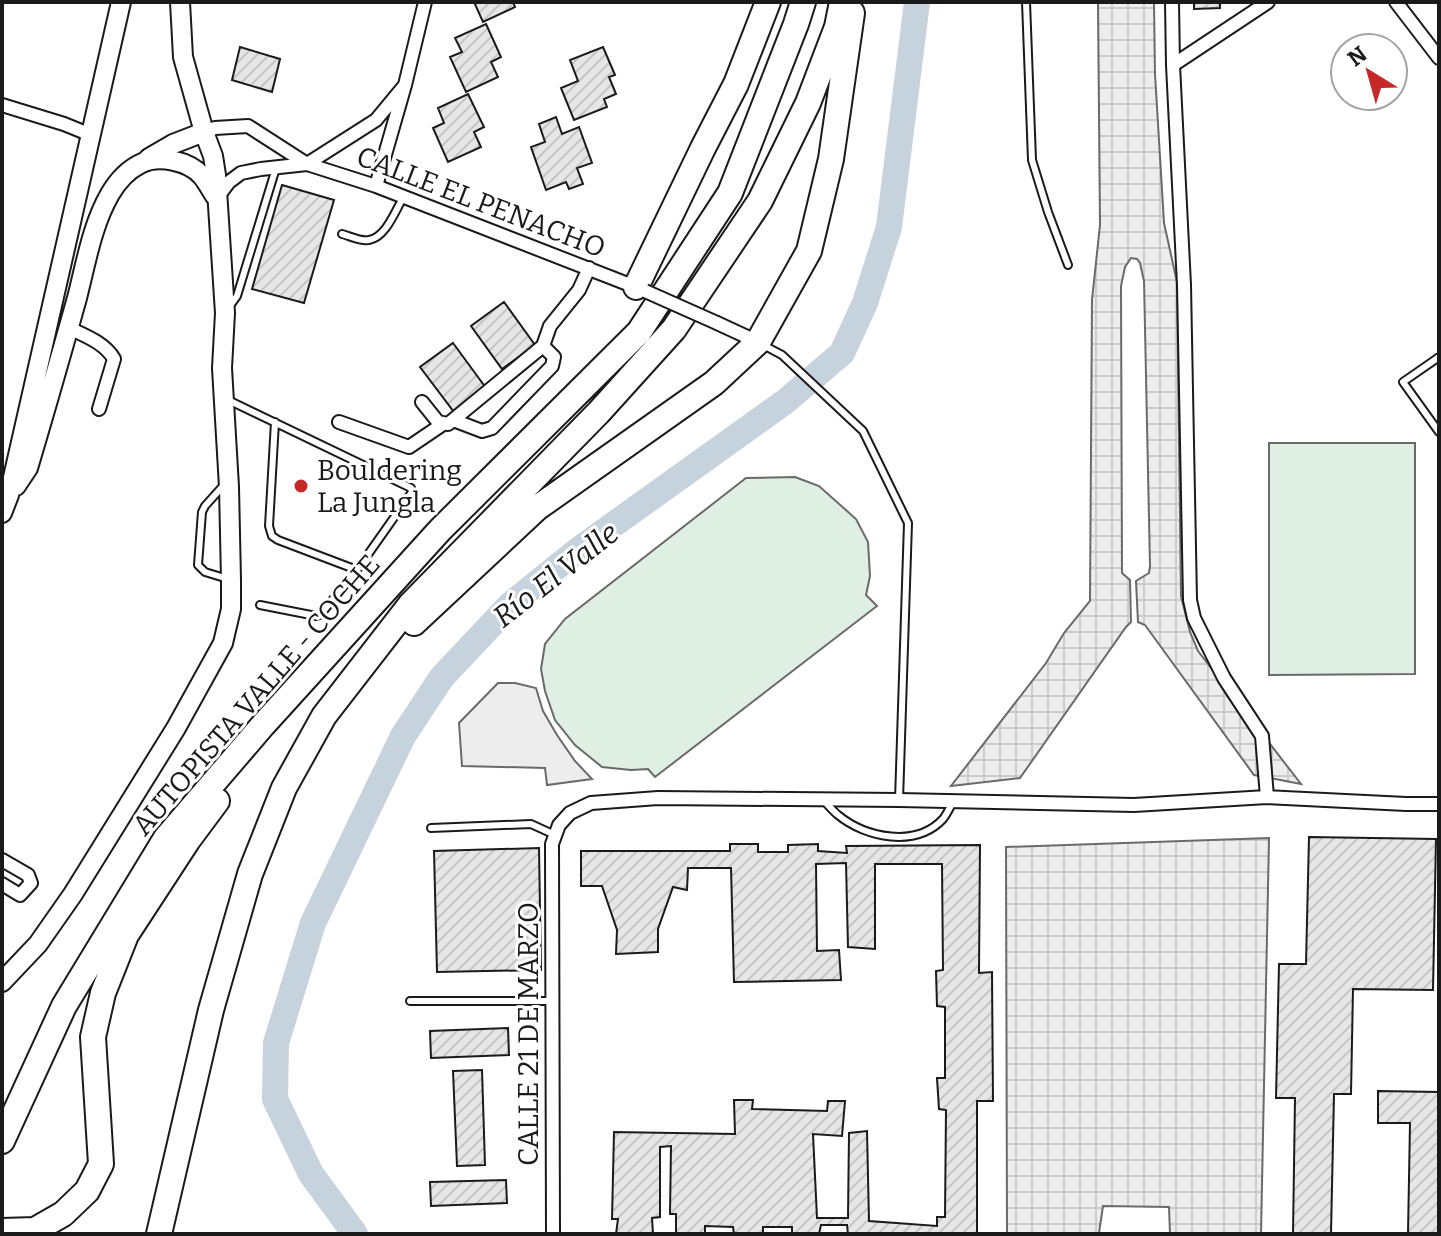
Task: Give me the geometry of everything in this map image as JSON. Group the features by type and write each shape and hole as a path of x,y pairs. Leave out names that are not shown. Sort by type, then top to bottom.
{"highway":[{"path":"640,289 690,175 736,84 768,2"},
{"name":"AUTOPISTA VALLE - COCHE","path":"2,1141 64,1006 166,838 263,725 440,530 639,332 730,193 803,2"},
{"name":"AUTOPISTA VALLE - COCHE","path":"159,1234 211,1010 250,874 284,788 324,716 410,605 599,412 674,329 760,201 808,103 837,27 842,2"},
{"path":"345,687 537,508 714,383 758,342 809,251 831,159 854,2"},
{"path":"2,1231 35,1230 63,1214 87,1191 101,1164 93,1037 103,993 126,935 188,840 256,750 263,725"}],"main road":[{"path":"2,513 9,495 121,2"},
{"path":"2,982 38,944 98,854 209,672 223,643 231,609 229,480 222,368 225,313 217,199 213,156 183,57 180,2"},
{"path":"9,495 28,468 94,231 109,194 123,177 143,162 173,144 204,132"},
{"path":"143,162 170,160 186,165 202,176 217,199"},
{"path":"2,965 38,944"}],"street":[{"path":"376,186 425,2"},
{"path":"1172,2 1184,285 1190,600 1194,618 1224,678 1262,736 1267,797"},
{"path":"1173,65 1268,2"},
{"path":"1396,2 1439,58"},
{"path":"217,199 229,182 241,173 307,164 376,120 405,85"},
{"path":"2,105 91,135"},
{"path":"204,132 215,128 248,126 307,164"},
{"name":"CALLE EL PENACHO","path":"307,164 376,186 589,268 758,342"},
{"path":"339,422 404,447 413,445 448,422 543,346 550,326 579,290 589,268"},
{"path":"69,328 103,347 114,359 99,409"},
{"path":"422,402 438,422 487,431 552,366 554,357 543,346"},
{"path":"491,389 510,410"},
{"path":"555,835 570,813 591,803 658,798 1134,805 1267,797 1439,804"},
{"name":"CALLE 21 DE MARZO","path":"553,1234 552,844 555,835"},
{"path":"2,860 28,875 31,883 20,895 2,884"}],"lane":[{"path":"1026,2 1032,160 1068,265"},
{"path":"225,313 237,296 276,168"},
{"path":"342,234 367,241 373,239 381,233 403,198"},
{"path":"758,342 782,355 863,431 908,523 899,800"},
{"path":"1439,357 1403,382 1439,432"},
{"path":"224,399 411,488 410,496 357,570 320,615 260,605"},
{"path":"275,422 269,526 272,536 357,570"},
{"path":"229,480 202,512 198,565 205,572 231,580"},
{"path":"822,799 840,817 867,831 903,837 923,833 943,819 954,801"},
{"path":"431,828 531,824 555,835"},
{"path":"410,1001 552,1001"}],"green space":[{"path":"1269,443 1415,443 1415,674 1269,675"},
{"path":"795,477 819,486 856,519 868,542 870,576 866,595 877,606 655,777 648,769 602,767 575,745 555,720 541,669 545,644 565,619 746,478"}],"shaded area":[{"path":"1098,2 1154,2 1164,223 1177,282 1181,596 1190,632 1198,651 1301,784 1254,775 1145,625 1138,622 1136,581 1149,573 1150,566 1144,281 1140,263 1131,258 1125,267 1121,286 1122,573 1130,580 1131,622 1020,778 951,786 1090,601 1092,300 1100,225"},
{"path":"498,683 536,688 543,711 557,735 592,779 547,785 545,768 462,766 459,723"},
{"path":"1269,838 1261,1234 1170,1234 1169,1207 1103,1206 1099,1233 1007,1234 1006,847"}],"building":[{"path":"474,2 513,2 515,7 483,22"},
{"path":"1194,2 1220,2 1220,8 1194,9"},
{"path":"486,24 501,57 491,62 498,77 466,92 450,57 462,52 455,38"},
{"path":"240,47 280,59 272,92 232,80"},
{"path":"603,47 615,75 609,77 616,94 604,99 607,107 574,120 561,88 578,81 570,60"},
{"path":"468,94 484,127 474,132 481,147 448,162 433,128 444,123 438,108"},
{"path":"556,117 562,134 579,127 592,163 577,168 583,184 569,189 566,182 546,190 531,147 545,142 539,124"},
{"path":"282,185 334,200 304,303 252,289"},
{"path":"504,302 535,345 502,369 471,326"},
{"path":"453,343 486,388 454,412 420,367"},
{"path":"1309,837 1436,839 1433,990 1353,989 1351,1094 1334,1094 1331,1234 1293,1234 1295,1098 1276,1098 1279,964 1306,964"},
{"path":"730,844 758,844 758,852 788,852 788,845 818,844 818,851 847,853 846,846 980,845 979,973 992,972 993,1101 977,1101 977,1234 848,1234 847,1225 821,1225 819,1234 792,1234 792,1227 763,1227 763,1234 734,1234 733,1227 705,1226 705,1234 676,1234 676,1214 670,1214 671,1146 660,1147 660,1217 652,1218 653,1234 616,1234 618,1219 612,1219 614,1132 735,1134 734,1100 753,1100 752,1109 827,1111 828,1101 845,1101 842,1136 813,1134 817,1218 848,1218 849,1133 867,1131 869,1221 937,1226 937,1217 945,1217 946,1110 939,1109 937,1078 945,1078 945,1007 937,1006 936,971 943,970 942,864 875,864 875,949 848,947 846,863 816,864 817,951 839,950 841,980 734,982 731,868 688,868 687,890 673,887 658,929 658,952 616,954 617,930 602,886 581,886 581,851 730,851"},
{"path":"539,848 541,970 437,972 434,851"},
{"path":"508,1028 509,1055 431,1058 430,1031"},
{"path":"482,1070 485,1165 457,1166 453,1071"},
{"path":"1378,1091 1439,1092 1439,1234 1408,1234 1410,1123 1378,1123"},
{"path":"506,1180 507,1203 431,1206 430,1182"}],"waterway":[{"name":"Río El Valle","path":"355,1234 311,1174 275,1099 276,1043 313,923 403,736 442,677 511,604 578,550 786,401 842,353 865,303 889,227 917,2"}],"place":[{"name":"Bouldering La Jungla","path":"301,486"}]}
